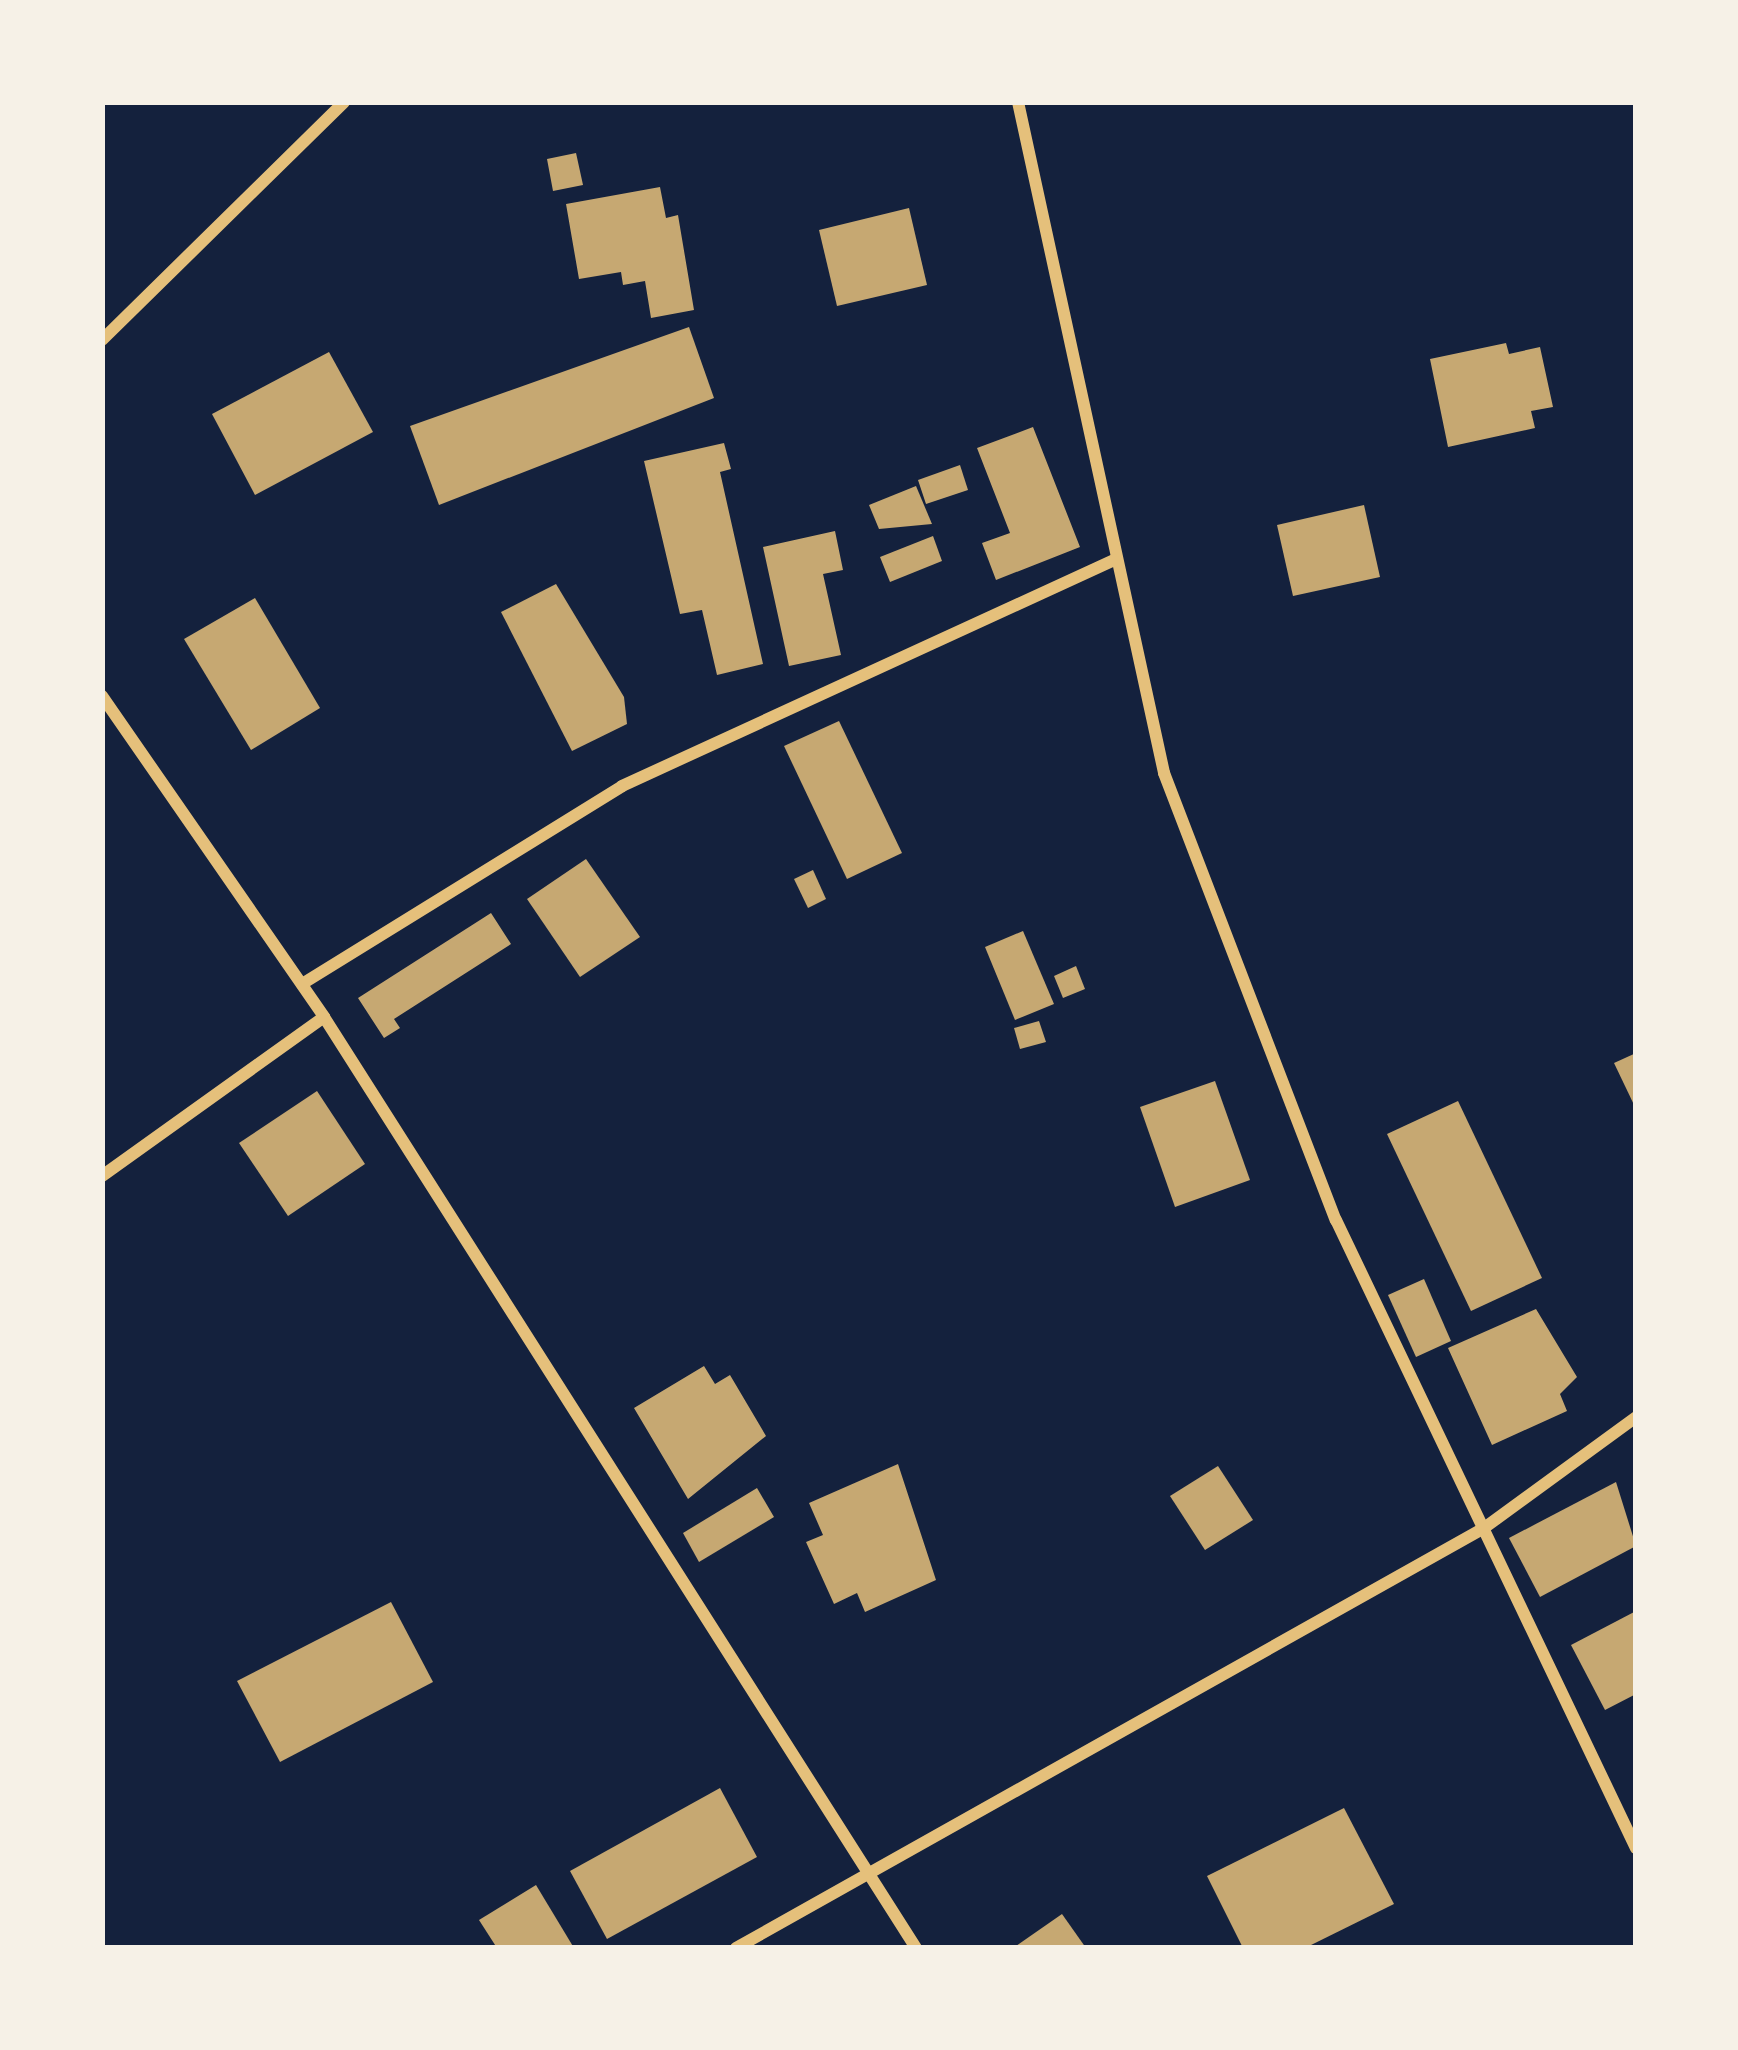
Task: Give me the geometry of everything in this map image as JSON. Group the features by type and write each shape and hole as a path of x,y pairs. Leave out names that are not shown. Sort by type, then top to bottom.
{"street":[{"path":"102,340 344,102"},
{"path":"1018,102 1164,773 1336,1220 1636,1848"},
{"path":"302,984 622,786 1114,560"},
{"path":"102,696 324,1017 860,1874 916,1948"},
{"path":"102,1176 324,1017"},
{"path":"736,1948 860,1874 1484,1528 1636,1418"}],"building":[{"path":"576,153 583,185 553,191 547,159"},
{"path":"660,187 666,218 678,215 694,310 651,318 645,281 623,285 621,272 579,279 566,204"},
{"path":"909,208 927,285 837,306 819,230"},
{"path":"689,327 714,398 439,505 410,426"},
{"path":"1506,343 1509,354 1540,347 1553,407 1531,411 1535,428 1448,447 1430,359"},
{"path":"329,352 373,432 255,495 212,414"},
{"path":"1033,427 1080,547 996,580 982,543 1010,533 977,448"},
{"path":"724,443 731,469 720,472 763,664 717,675 702,610 680,614 644,461"},
{"path":"960,465 968,490 926,504 918,480"},
{"path":"916,486 932,524 879,529 869,505"},
{"path":"1364,505 1380,577 1293,596 1277,525"},
{"path":"835,531 843,570 823,574 841,655 789,666 763,547"},
{"path":"933,536 942,561 890,582 880,557"},
{"path":"556,584 624,697 627,724 572,751 501,612"},
{"path":"255,598 320,708 251,750 184,639"},
{"path":"839,721 902,853 847,879 784,746"},
{"path":"586,859 640,937 580,977 527,899"},
{"path":"813,870 826,899 808,908 794,879"},
{"path":"491,913 511,944 394,1019 400,1028 384,1038 358,998"},
{"path":"1023,931 1054,1004 1015,1020 985,947"},
{"path":"1076,966 1085,989 1063,998 1054,976"},
{"path":"1039,1021 1046,1042 1020,1049 1014,1028"},
{"path":"1636,1053 1636,1109 1614,1063"},
{"path":"1215,1081 1250,1180 1175,1207 1140,1107"},
{"path":"317,1091 365,1164 288,1216 239,1143"},
{"path":"1458,1101 1542,1278 1471,1311 1387,1134"},
{"path":"1424,1279 1451,1341 1416,1357 1388,1295"},
{"path":"1536,1309 1577,1377 1560,1394 1567,1411 1492,1445 1448,1348"},
{"path":"704,1366 715,1384 730,1375 766,1436 688,1499 634,1408"},
{"path":"898,1464 936,1580 865,1612 857,1593 834,1604 806,1542 823,1535 809,1503"},
{"path":"1218,1466 1253,1520 1205,1550 1170,1496"},
{"path":"1616,1482 1636,1546 1540,1597 1509,1538"},
{"path":"757,1488 774,1517 699,1562 683,1533"},
{"path":"391,1602 433,1682 280,1762 237,1681"},
{"path":"1636,1611 1636,1694 1605,1710 1571,1645"},
{"path":"720,1788 757,1857 607,1939 570,1871"},
{"path":"1344,1808 1394,1904 1305,1948 1243,1948 1207,1876"},
{"path":"536,1885 574,1948 497,1948 479,1920"},
{"path":"1062,1914 1086,1948 1013,1948"}]}
